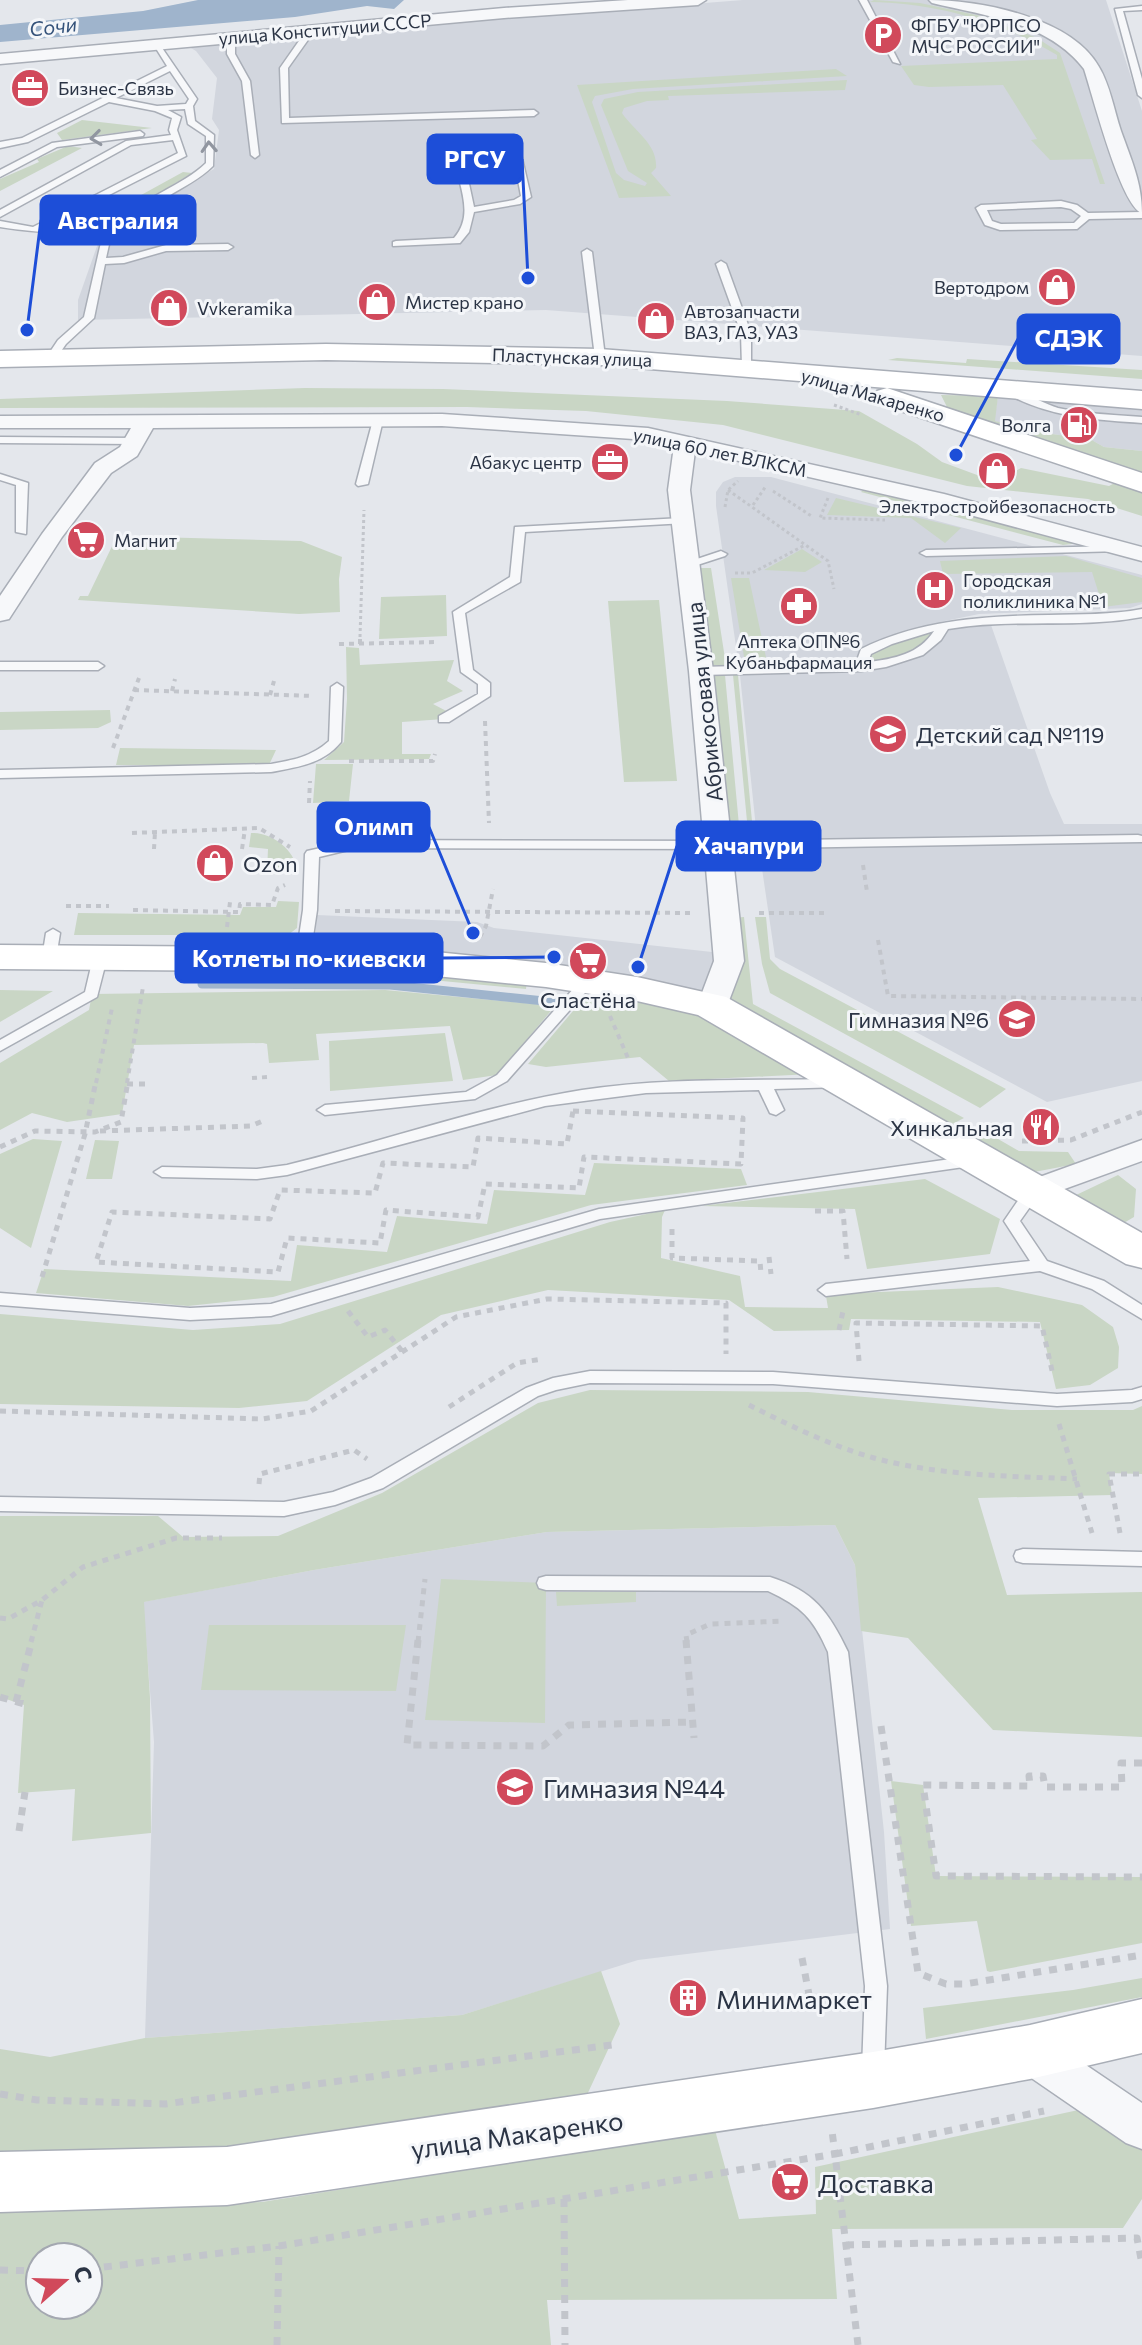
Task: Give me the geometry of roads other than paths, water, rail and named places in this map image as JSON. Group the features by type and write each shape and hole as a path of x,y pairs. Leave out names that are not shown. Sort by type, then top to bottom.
{"street":[{"name":"улица Конституции СССР","path":"0,59 311,30 698,0"},
{"path":"937,0 1027,24 1056,35 1084,54 1092,68 1129,180 1141,205"},
{"name":"Пластунская улица","path":"0,359 326,352 600,357 1142,400"},
{"name":"улица Макаренко","path":"785,370 898,400 1142,483"},
{"name":"улица 60 лет ВЛКСМ","path":"0,422 140,432 378,420 442,420 648,434 944,501 1131,552"},
{"path":"0,614 53,534 103,468 129,451 140,432"},
{"name":"Абрикосовая улица","path":"685,443 679,475 682,521 720,845 729,961 712,1006"},
{"path":"0,957 51,945 107,976 303,957 467,966 597,995 712,1006 1142,1253"},
{"path":"1034,1190 1142,1150"},
{"name":"улица Макаренко","path":"0,2182 227,2176 873,2080 1030,2052 1142,2026"},
{"path":"1030,2052 1142,2128"}],"lane":[{"path":"863,0 897,62"},
{"path":"1142,8 1119,9 1142,95"},
{"path":"311,30 284,68 285,121 534,113"},
{"path":"231,37 231,54 246,81 255,155"},
{"path":"0,224 33,230 73,231 113,224 207,168 210,135 191,122 189,106 193,99 155,44"},
{"path":"0,145 25,140 172,67"},
{"path":"33,230 183,154 175,134 175,114 109,99"},
{"path":"157,109 189,106"},
{"path":"0,174 67,142 175,134"},
{"path":"0,214 129,143 175,134"},
{"path":"396,244 457,241 468,227 470,210 458,151"},
{"path":"470,210 517,202 526,197 517,154"},
{"path":"1086,216 1074,207 1061,204 981,208 988,223 1000,227 1077,226 1086,216 1141,205"},
{"path":"51,358 62,342 89,318 105,240"},
{"path":"100,261 124,260 166,248 228,247"},
{"path":"587,252 600,357"},
{"path":"721,264 746,333 747,367"},
{"path":"1008,390 1026,402 1062,414 1142,420"},
{"path":"362,484 378,420"},
{"path":"0,440 140,432"},
{"path":"0,477 22,483 22,532"},
{"path":"444,719 484,696 484,683 467,672 459,612 516,579 519,529 682,521"},
{"path":"926,553 1131,552"},
{"path":"688,564 718,555"},
{"path":"861,667 865,652 887,640 943,627 987,619 1105,617 1142,613"},
{"path":"701,671 887,664 915,655 935,644 943,627"},
{"path":"0,666 98,666"},
{"path":"0,774 271,768 311,761 335,742 336,692"},
{"path":"303,957 310,910 312,854 357,844 720,845 1138,839"},
{"path":"0,1046 92,994 107,976"},
{"path":"325,1110 470,1096 502,1078 597,995"},
{"path":"162,1172 257,1174 287,1170 484,1116 582,1095 643,1088 850,1084"},
{"path":"765,1086 776,1110"},
{"path":"0,1299 190,1314 271,1310 599,1214 983,1159"},
{"path":"1034,1190 1012,1221 1041,1265"},
{"path":"826,1290 1041,1265 1098,1285 1142,1313"},
{"path":"0,1504 284,1509 335,1498 377,1483 532,1392 553,1384 590,1377 773,1378 1057,1400 1142,1393"},
{"path":"1023,1556 1142,1559"},
{"path":"546,1583 770,1584 799,1597 822,1615 838,1652 876,1986 873,2080"}],"water":[{"name":"Сочи","path":"198,0 404,0 394,9 367,6 295,17 0,42 0,25 143,11"}],"waterway":[{"path":"202,984 390,985 554,1002"}],"place":[{"name":"ФГБУ \"ЮРПСО МЧС РОССИИ\"","path":"883,35"},
{"name":"Бизнес-Связь","path":"30,88"},
{"name":"РГСУ","path":"528,278"},
{"name":"Вертодром","path":"1057,287"},
{"name":"Мистер крано","path":"377,302"},
{"name":"Vvkeramika","path":"169,308"},
{"name":"Автозапчасти ВАЗ, ГАЗ, УАЗ","path":"656,321"},
{"name":"Австралия","path":"27,330"},
{"name":"Волга","path":"1079,425"},
{"name":"СДЭК","path":"956,455"},
{"name":"Абакус центр","path":"610,462"},
{"name":"Электростройбезопасность","path":"997,471"},
{"name":"Магнит","path":"86,540"},
{"name":"Городская поликлиника №1","path":"935,590"},
{"name":"Аптека ОП№6 Кубаньфармация","path":"799,606"},
{"name":"Детский сад №119","path":"888,734"},
{"name":"Ozon","path":"215,863"},
{"name":"Олимп","path":"473,933"},
{"name":"Котлеты по-киевски","path":"554,957"},
{"name":"Сластёна","path":"588,961"},
{"name":"Хачапури","path":"638,967"},
{"name":"Гимназия №6","path":"1017,1019"},
{"name":"Хинкальная","path":"1041,1127"},
{"name":"Гимназия №44","path":"515,1787"},
{"name":"Минимаркет","path":"688,1998"},
{"name":"Доставка","path":"790,2182"}]}
